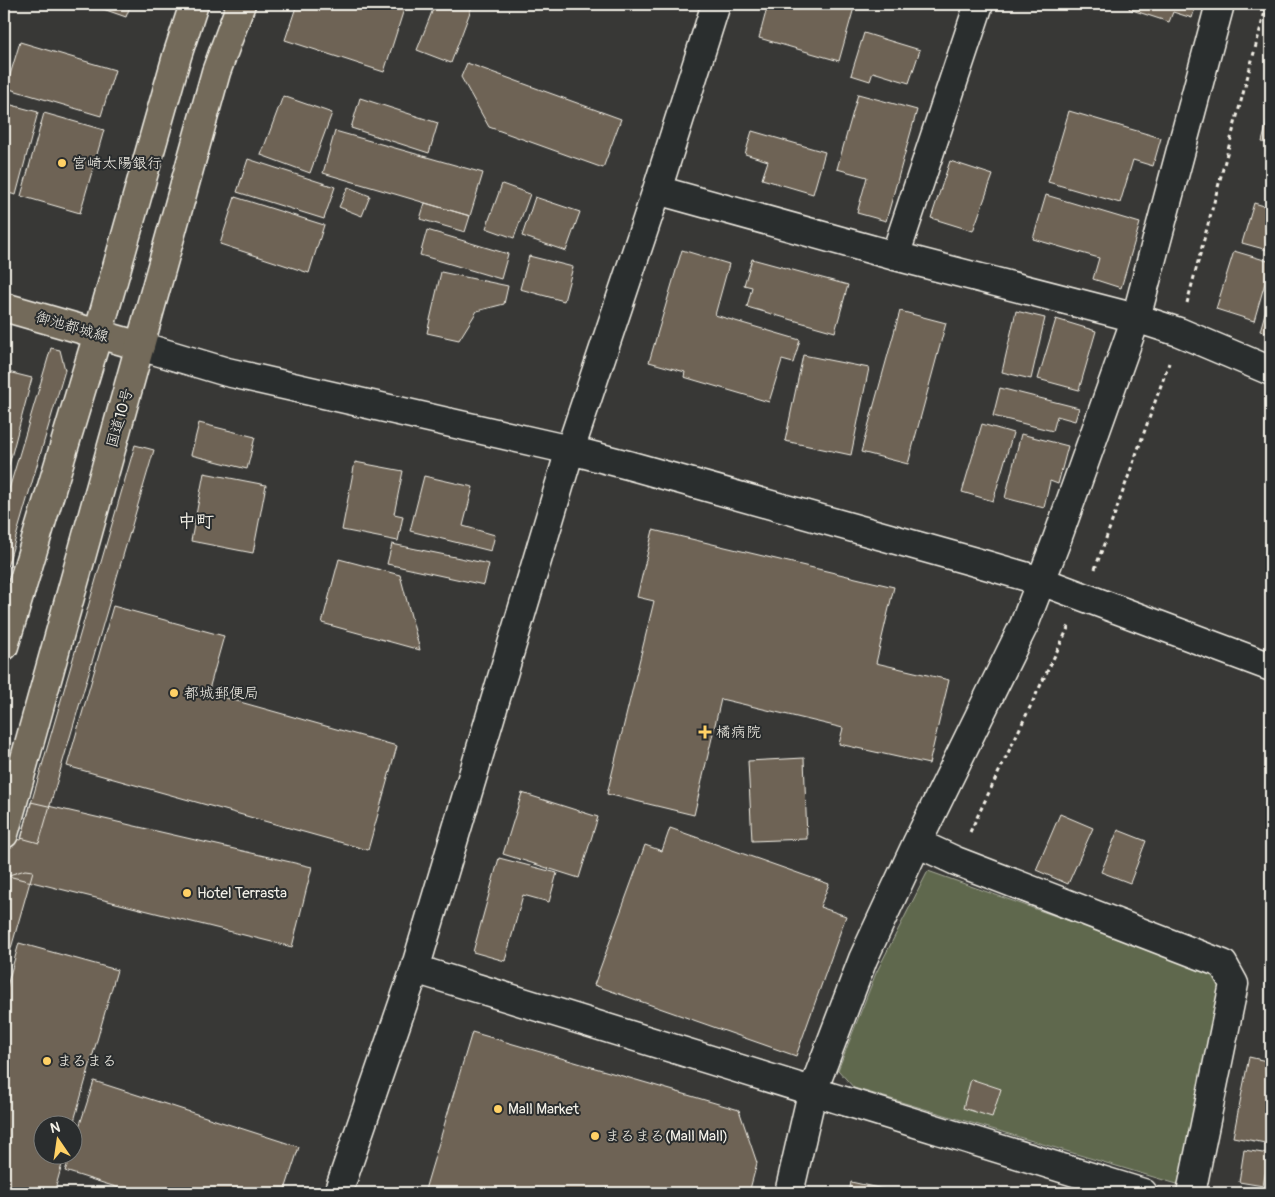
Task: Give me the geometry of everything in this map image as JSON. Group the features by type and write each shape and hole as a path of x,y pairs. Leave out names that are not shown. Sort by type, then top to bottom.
{"main road":[{"path":"4,646 98,334 177,56 194,4"},
{"name":"国道10号","path":"4,834 216,72 240,4"},
{"name":"御池都城線","path":"4,307 140,346"}],"street":[{"path":"338,1193 415,969 570,450 657,190 716,4"},
{"path":"895,256 980,4"},
{"path":"789,1193 812,1093 863,959 917,843 1024,625 1041,581 1136,318 1220,4"},
{"path":"657,190 895,256 1136,318 1179,332 1271,371"},
{"path":"140,346 227,372 570,450 628,465 1041,581 1271,667"},
{"path":"917,843 956,861 1223,964 1234,984 1191,1193"},
{"path":"415,969 812,1093 1143,1193"}],"path":[{"path":"1186,306 1266,4"},
{"path":"1093,576 1098,557 1171,358"},
{"path":"956,861 1073,618"}],"green space":[{"path":"928,871 1211,971 1224,993 1189,1166 1177,1184 854,1088 838,1070 876,973"}],"building":[{"path":"89,4 131,4 126,17"},
{"path":"297,4 399,4 405,6 384,72 285,40"},
{"path":"435,4 473,4 451,63 417,50"},
{"path":"780,4 855,4 839,61 759,38 767,8 778,11"},
{"path":"1131,4 1196,4 1192,18 1173,12 1169,22 1129,9"},
{"path":"864,33 920,50 909,83 873,72 870,81 851,75"},
{"path":"20,42 115,70 101,116 6,88"},
{"path":"467,63 621,119 603,168 489,127 461,77"},
{"path":"858,94 917,110 886,221 857,213 867,177 837,169"},
{"path":"283,96 332,113 310,173 261,155"},
{"path":"360,98 438,123 429,153 351,128"},
{"path":"4,103 38,112 16,195 4,192"},
{"path":"1271,107 1271,144 1262,142"},
{"path":"1069,111 1161,138 1153,166 1133,160 1120,203 1048,182"},
{"name":"宮崎太陽銀行","path":"44,113 104,130 80,213 21,196"},
{"path":"335,131 483,173 470,216 323,173"},
{"path":"752,131 825,152 813,194 762,179 768,161 745,154"},
{"path":"248,159 335,187 324,219 237,192"},
{"path":"950,161 993,175 973,231 931,218"},
{"path":"502,184 530,194 514,238 486,228"},
{"path":"348,187 370,196 362,216 339,207"},
{"path":"1046,195 1140,223 1121,288 1093,279 1099,258 1033,239"},
{"path":"235,197 324,225 309,273 220,244"},
{"path":"535,197 580,212 566,251 522,236"},
{"path":"425,203 470,216 465,232 420,219"},
{"path":"1254,203 1271,208 1271,251 1242,243"},
{"path":"427,230 508,254 501,279 420,255"},
{"path":"682,250 729,264 715,315 800,340 793,363 782,360 769,402 684,377 685,372 649,362"},
{"path":"1234,251 1271,262 1254,321 1216,309"},
{"path":"529,256 573,267 564,301 520,289"},
{"path":"752,259 848,285 835,332 747,307 752,287 744,285"},
{"path":"441,272 508,286 504,304 477,311 459,340 427,333"},
{"path":"1271,292 1271,334 1260,331"},
{"path":"900,311 946,323 908,464 861,452"},
{"path":"1016,311 1045,318 1031,379 1002,372"},
{"path":"1056,319 1096,331 1079,390 1038,379"},
{"path":"51,348 60,350 65,370 4,578 4,506"},
{"path":"803,355 869,368 851,455 785,441"},
{"path":"4,371 32,378 4,484"},
{"path":"1000,388 1079,408 1075,421 1057,416 1053,431 993,416"},
{"path":"199,423 255,437 247,469 191,455"},
{"path":"982,424 1013,433 993,501 962,492"},
{"path":"1021,434 1068,446 1058,484 1050,481 1044,508 1005,498"},
{"path":"135,445 154,450 39,843 21,838"},
{"path":"355,462 403,471 394,514 403,516 398,541 342,530"},
{"path":"204,473 266,485 253,553 191,541"},
{"path":"424,476 473,487 463,526 495,535 491,551 410,531"},
{"path":"653,530 894,587 876,663 949,680 929,764 839,744 843,728 721,699 694,815 607,794 654,601 637,597"},
{"path":"392,544 489,564 484,585 387,564"},
{"path":"339,559 400,575 420,650 322,623"},
{"path":"113,606 224,636 208,693 397,746 368,850 67,766"},
{"path":"804,758 807,839 752,841 748,761"},
{"path":"522,793 598,817 579,878 503,854"},
{"path":"31,802 312,867 292,947 4,875 4,835 21,840"},
{"path":"1060,814 1093,828 1068,884 1036,870"},
{"path":"670,828 829,884 820,907 846,916 796,1056 594,985 645,845 662,851"},
{"path":"1118,830 1146,841 1130,883 1101,872"},
{"path":"499,858 557,873 549,902 523,895 505,961 473,952"},
{"path":"25,870 33,871 4,973 4,893 9,875"},
{"name":"まるまる","path":"19,943 117,970 76,1114 32,1114 32,1164 62,1164 54,1193 37,1193 4,1184 4,997"},
{"name":"まるまる(Mall Mall)","path":"472,1032 739,1110 757,1163 749,1193 424,1193"},
{"path":"1249,1057 1271,1062 1271,1144 1233,1137"},
{"path":"971,1079 1001,1089 992,1117 963,1108"},
{"path":"94,1081 299,1147 284,1193 135,1193 65,1171 67,1164 82,1164 82,1118"},
{"path":"1244,1150 1269,1154 1263,1186 1239,1182"},
{"path":"851,1182 901,1193 849,1193"}],"place":[{"name":"宮崎太陽銀行","path":"62,163"},
{"name":"都城郵便局","path":"174,693"},
{"name":"橘病院","path":"705,732"},
{"name":"Hotel Terrasta","path":"187,893"},
{"name":"まるまる","path":"47,1061"},
{"name":"Mall Market","path":"498,1109"},
{"name":"まるまる(Mall Mall)","path":"595,1136"}],"district":[{"name":"中町","path":"196,521"}]}
